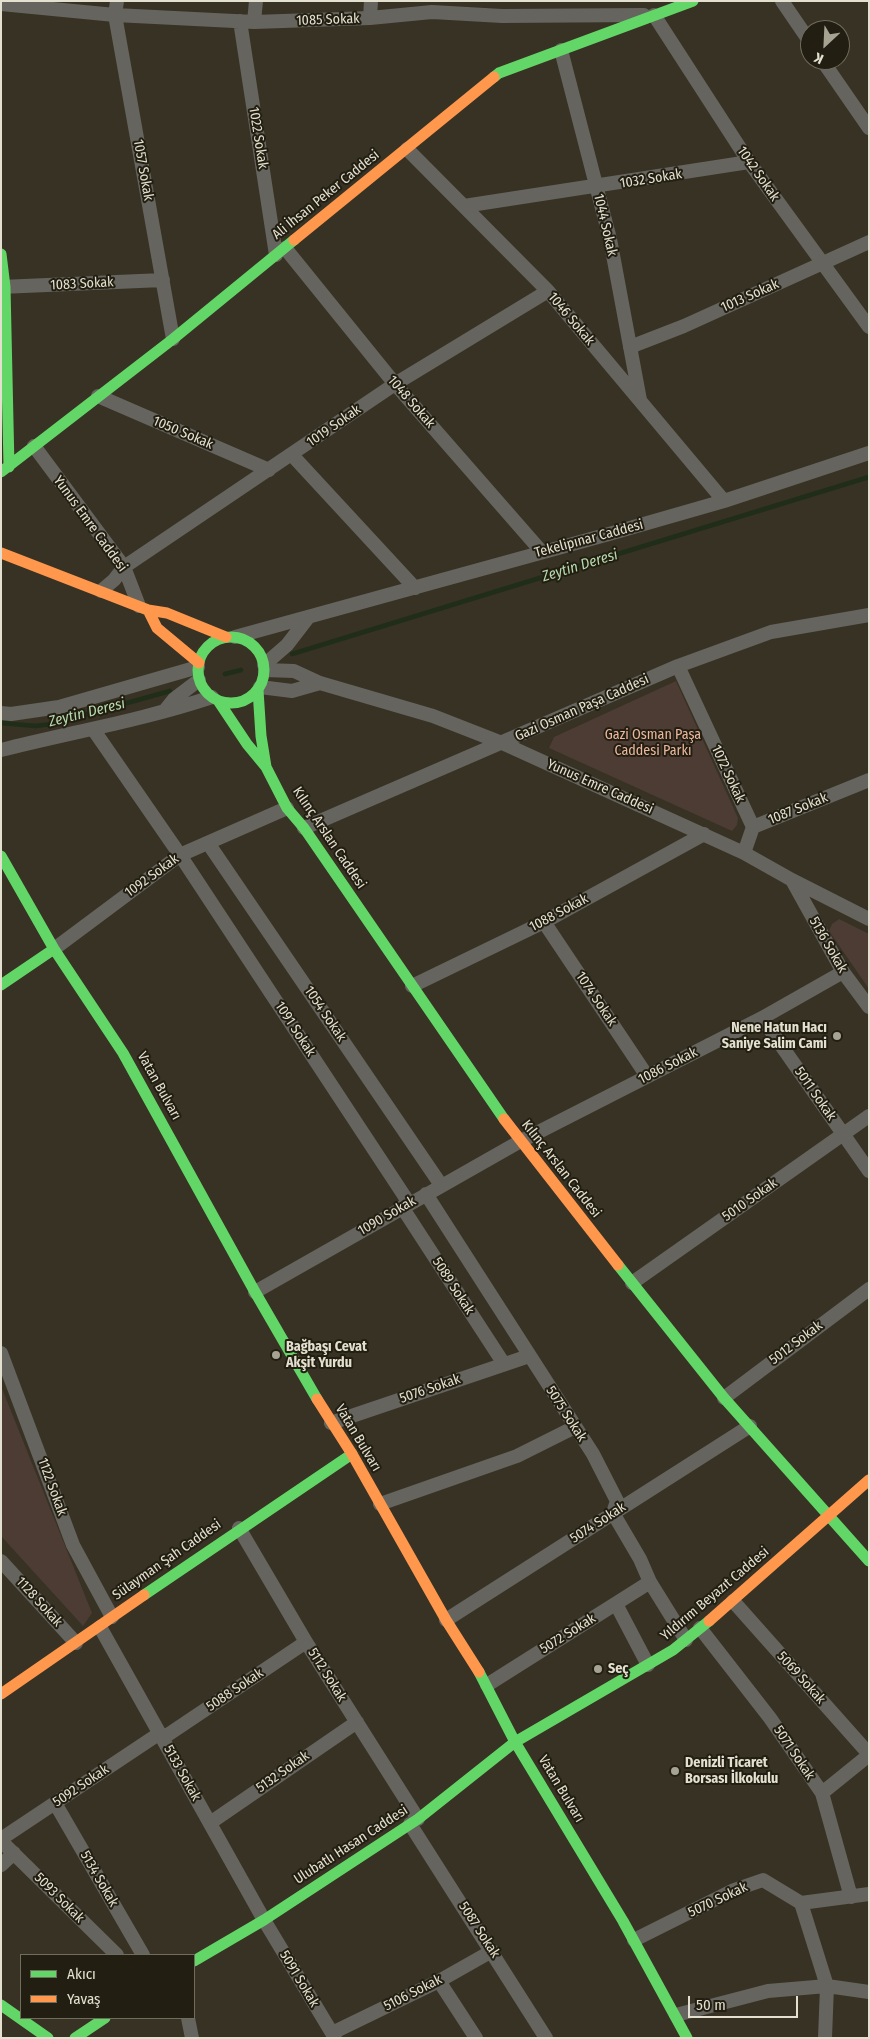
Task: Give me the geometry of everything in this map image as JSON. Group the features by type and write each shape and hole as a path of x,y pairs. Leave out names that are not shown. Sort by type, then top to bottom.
{"street":[{"path":"254,22 256,1"},
{"path":"370,18 371,1"},
{"path":"567,1 569,16"},
{"name":"Ali İhsan Peker Caddesi","path":"5,470 173,339 499,73 561,50 655,8 693,1"},
{"path":"782,1 800,27"},
{"name":"1085 Sokak","path":"1,4 116,8 254,22 370,18 433,7 569,16 655,8"},
{"name":"1057 Sokak","path":"116,8 173,339"},
{"name":"1042 Sokak","path":"655,8 749,162 869,327"},
{"name":"1022 Sokak","path":"240,21 280,252"},
{"name":"1044 Sokak","path":"561,50 610,239 640,401"},
{"path":"829,70 869,128"},
{"name":"1046 Sokak","path":"406,149 548,291 724,501"},
{"name":"1032 Sokak","path":"464,206 596,188 749,162"},
{"name":"1013 Sokak","path":"630,347 684,326 869,242"},
{"name":"1048 Sokak","path":"280,252 541,551"},
{"path":"1,254 5,470"},
{"name":"1083 Sokak","path":"3,287 162,280"},
{"name":"1019 Sokak","path":"101,591 114,580 124,567 395,384 548,291"},
{"name":"1050 Sokak","path":"98,396 269,470"},
{"name":"Yunus Emre Caddesi","path":"34,446 124,567 144,608"},
{"name":"Tekelipınar Caddesi","path":"230,637 271,625 307,619 541,551 609,534 724,501 869,453"},
{"path":"292,455 416,588"},
{"path":"1,553 144,608 167,613 251,643 257,649 264,667"},
{"path":"144,608 157,628 199,670 205,691 216,699"},
{"name":"Gazi Osman Paşa Caddesi","path":"304,828 678,666 771,632 869,615"},
{"path":"1,750 129,722 166,709 216,699 237,703 252,696 259,688 264,667 287,645 307,619"},
{"path":"166,709 199,670 204,651 210,644 230,637"},
{"name":"1072 Sokak","path":"678,666 753,827"},
{"name":"Yunus Emre Caddesi","path":"264,667 294,671 320,683 433,716 502,743 744,853 869,920"},
{"path":"1,713 11,714 59,707 199,670"},
{"path":"259,688 292,691 320,683"},
{"name":"Kılınç Arslan Caddesi","path":"259,688 261,736 266,767"},
{"name":"Kılınç Arslan Caddesi","path":"216,699 247,744 266,767 288,808 304,828 519,1142 724,1398 869,1561"},
{"name":"1091 Sokak","path":"93,729 180,855 406,1205"},
{"name":"1087 Sokak","path":"744,853 753,827 869,780"},
{"name":"1092 Sokak","path":"54,949 180,855 288,808"},
{"name":"1088 Sokak","path":"412,986 544,922 704,834"},
{"name":"1054 Sokak","path":"208,843 442,1185"},
{"name":"Vatan Bulvarı","path":"1,856 54,949 123,1053 255,1292 331,1423 352,1454 446,1620 487,1685 515,1742 634,1940 687,2038"},
{"name":"5136 Sokak","path":"792,880 843,972 869,1007"},
{"name":"1074 Sokak","path":"544,922 648,1076"},
{"path":"1,985 54,949"},
{"name":"1086 Sokak","path":"519,1142 762,1018 843,972"},
{"name":"5011 Sokak","path":"762,1018 869,1171"},
{"name":"5010 Sokak","path":"632,1283 869,1116"},
{"name":"1090 Sokak","path":"255,1292 519,1142"},
{"name":"5075 Sokak","path":"426,1194 575,1427 618,1500 613,1512 640,1558 650,1582 686,1640"},
{"name":"5089 Sokak","path":"406,1205 504,1364"},
{"name":"5012 Sokak","path":"724,1398 869,1289"},
{"name":"1122 Sokak","path":"1,1353 73,1545 112,1617"},
{"name":"5076 Sokak","path":"331,1423 529,1356"},
{"name":"5074 Sokak","path":"446,1620 750,1426"},
{"path":"380,1504 517,1456 575,1427"},
{"name":"Sülayman Şah Caddesi","path":"1,1694 100,1627 239,1528 352,1454"},
{"name":"Yıldırım Beyazıt Caddesi","path":"515,1742 648,1665 686,1640 869,1480"},
{"name":"5112 Sokak","path":"239,1528 306,1642 357,1722 414,1822"},
{"name":"1128 Sokak","path":"1,1561 76,1643"},
{"name":"5072 Sokak","path":"487,1685 650,1582"},
{"name":"5069 Sokak","path":"732,1601 869,1754"},
{"path":"616,1604 648,1665"},
{"name":"5133 Sokak","path":"100,1627 264,1920"},
{"name":"5071 Sokak","path":"700,1628 770,1718 822,1793 851,1897"},
{"name":"5088 Sokak","path":"161,1736 306,1642"},
{"name":"5132 Sokak","path":"210,1823 357,1722"},
{"name":"5092 Sokak","path":"1,1840 55,1803 161,1736"},
{"name":"Ulubatlı Hasan Caddesi","path":"195,1960 264,1920 414,1822 515,1742"},
{"path":"822,1793 869,1754"},
{"name":"5134 Sokak","path":"55,1803 142,1954"},
{"name":"5087 Sokak","path":"414,1822 546,2038"},
{"name":"5093 Sokak","path":"1,1840 116,1954"},
{"path":"1,1865 14,1852"},
{"name":"5070 Sokak","path":"634,1940 734,1890 762,1880 802,1903"},
{"path":"825,2038 827,1986 802,1903 869,1894"},
{"name":"5091 Sokak","path":"264,1920 333,2036"},
{"name":"5106 Sokak","path":"333,2036 439,1981 492,1950"},
{"path":"439,1981 476,2038"},
{"path":"676,2015 768,1991 827,1986 869,1992"},
{"path":"1,2005 20,2018"},
{"path":"21,2019 48,2038"},
{"path":"75,2038 104,2019"},
{"path":"188,2019 192,2038"}],"green space":[{"name":"Gazi Osman Paşa Caddesi Parkı","path":"676,681 738,818 737,825 732,831 549,748 554,737"},
{"path":"839,919 869,934 869,989 829,931 832,924"},
{"path":"1,1386 92,1613 83,1626 1,1536"}],"waterway":[{"name":"Zeytin Deresi","path":"292,654 869,477"},
{"name":"Zeytin Deresi","path":"225,674 241,670"},
{"name":"Zeytin Deresi","path":"1,723 35,726 52,724 170,691"}],"traffic: fast":[{"path":"494,77 499,73 693,1"},
{"path":"1,472 173,339 294,240"},
{"path":"1,254 5,287 9,467"},
{"path":"224,637 238,637 250,642 259,651 264,663 264,670 262,683 255,694 238,703 224,703 212,698 203,689 198,677 198,663 203,651 212,642 224,637"},
{"path":"258,690 261,736 266,767"},
{"path":"219,702 247,744 266,767 287,808 304,828 504,1119"},
{"path":"1,856 54,949 123,1053 255,1292 317,1399"},
{"path":"1,985 54,949"},
{"path":"618,1265 724,1398 869,1561"},
{"path":"144,1595 352,1454"},
{"path":"195,1960 264,1920 418,1819 515,1742 673,1650 709,1621"},
{"path":"479,1672 515,1742 623,1921 687,2038"},
{"path":"1,2005 20,2018"},
{"path":"21,2019 48,2038"},
{"path":"75,2038 104,2019"}],"traffic: slow":[{"path":"294,240 494,77"},
{"path":"1,553 148,610 167,613 226,637"},
{"path":"148,610 157,628 199,663"},
{"path":"504,1119 618,1265"},
{"path":"317,1399 352,1454 446,1620 479,1672"},
{"path":"709,1621 869,1480"},
{"path":"1,1694 144,1595"}],"place":[{"name":"Nene Hatun Hacı Saniye Salim Cami","path":"837,1036"},
{"name":"Bağbaşı Cevat Akşit Yurdu","path":"276,1355"},
{"name":"Seç","path":"598,1669"},
{"name":"Denizli Ticaret Borsası İlkokulu","path":"675,1771"}]}
